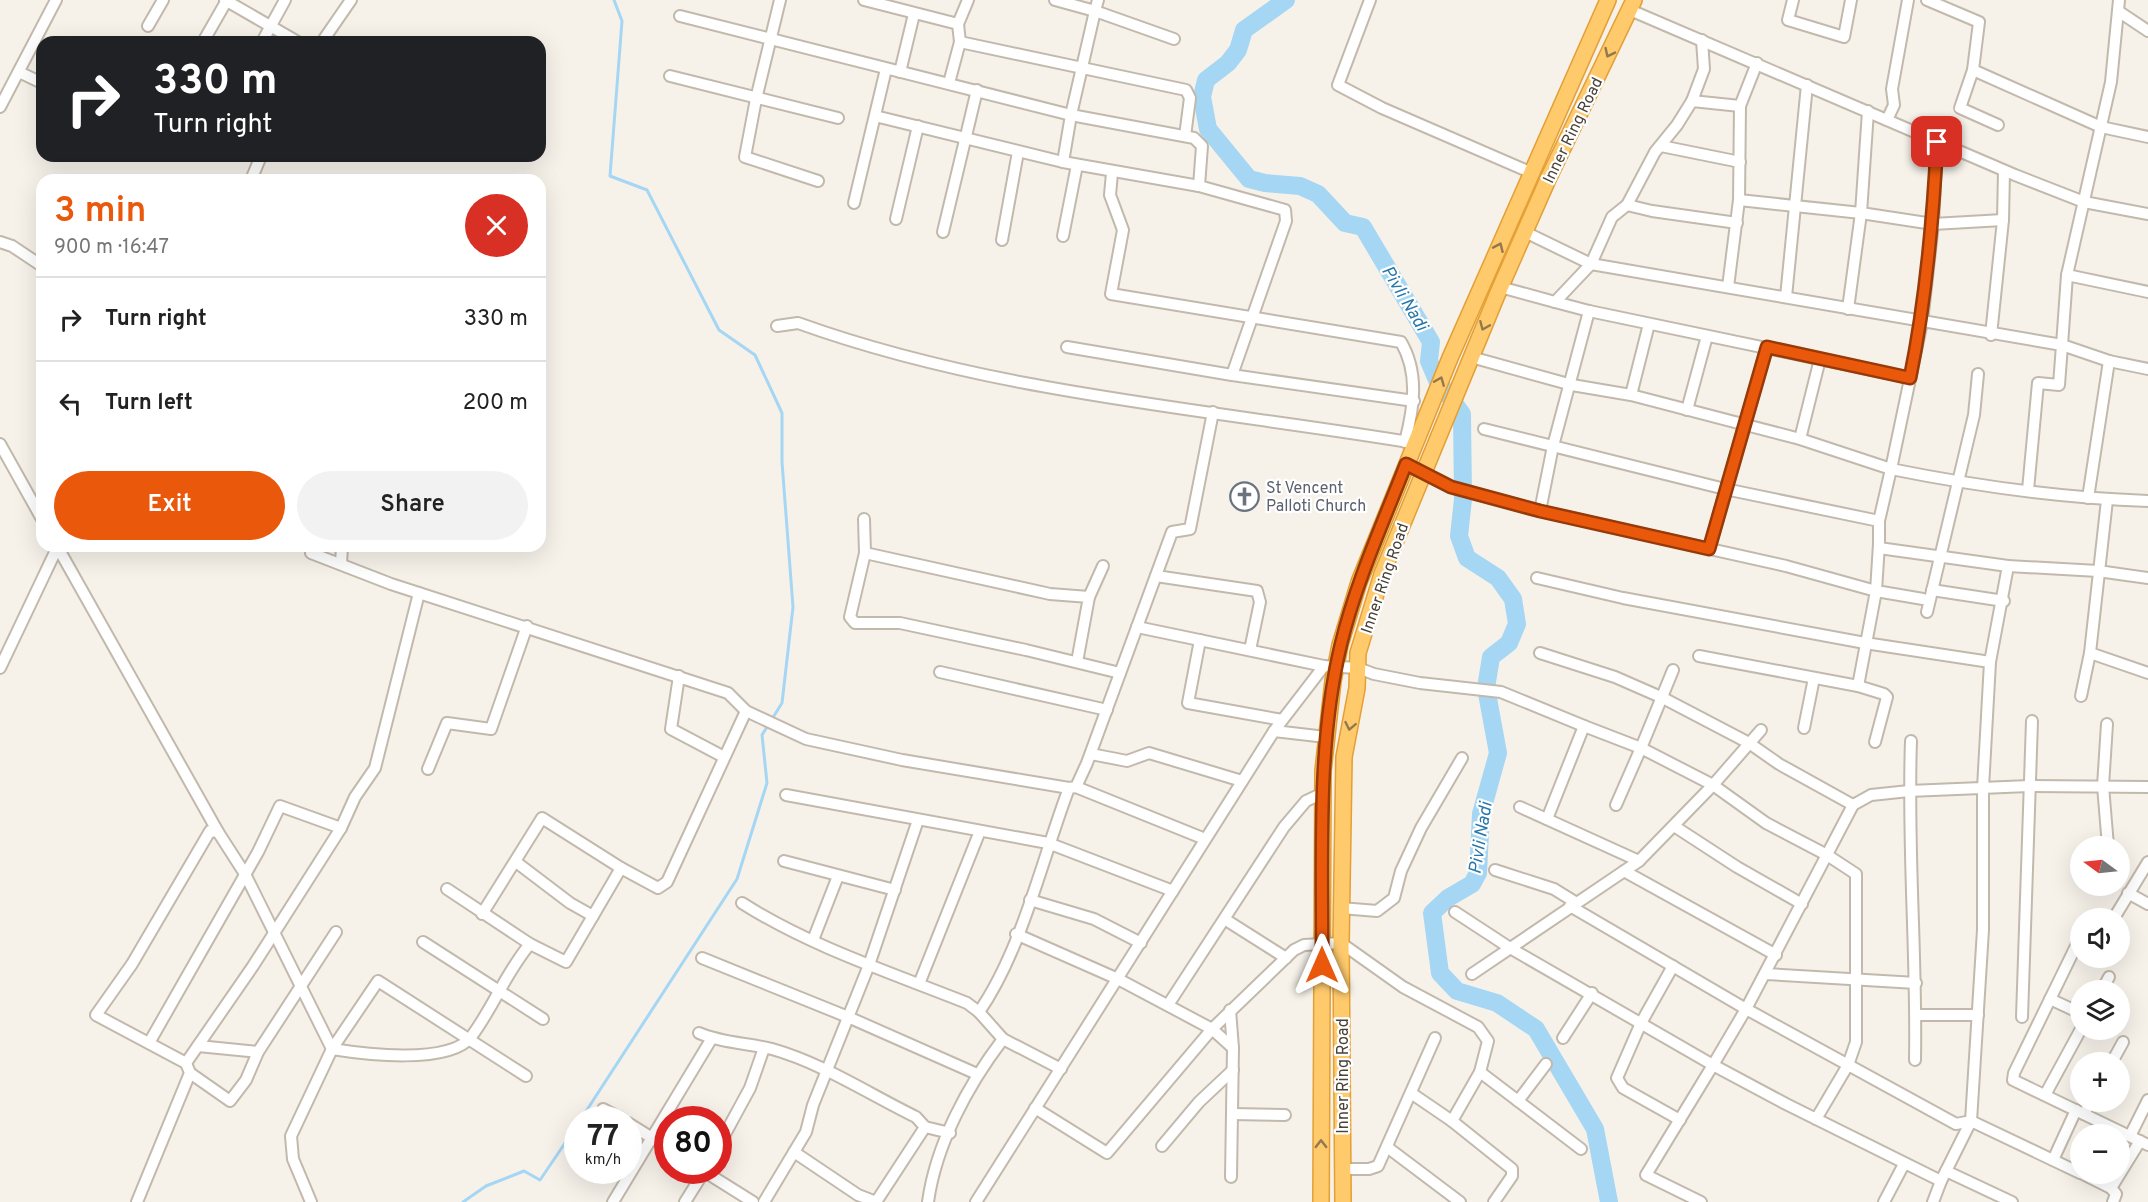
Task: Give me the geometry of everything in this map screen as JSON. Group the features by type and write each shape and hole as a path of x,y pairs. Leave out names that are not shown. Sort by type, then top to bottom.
{"highway":[{"name":"Inner Ring Road","path":"1321,1202 1323,793 1330,666 1359,582 1406,464 1410,442 1430,405 1607,0"},
{"name":"Inner Ring Road","path":"1343,1202 1341,908 1344,757 1357,688 1358,653 1382,574 1500,287 1632,5"}],"street":[{"path":"38,36 56,0"},
{"path":"148,26 163,0"},
{"path":"206,36 226,0 288,36"},
{"path":"265,36 285,0"},
{"path":"326,36 351,0"},
{"path":"780,0 756,99 745,157 818,180"},
{"path":"864,0 958,24"},
{"path":"949,83 960,42 958,24 968,0"},
{"path":"1056,0 1174,39"},
{"path":"1063,162 1081,66 1098,0"},
{"path":"1370,0 1338,84 1382,108 1473,145 1532,173"},
{"path":"1793,0 1788,20 1844,37 1851,0"},
{"path":"1887,120 1894,105 1892,89 1908,0"},
{"path":"1927,0 1979,22 1973,70 1960,108 1998,125"},
{"path":"1632,5 1702,40 2004,171 2084,202 2148,214"},
{"path":"2119,6 2148,31"},
{"path":"2028,490 2038,383 2059,385 2067,275 2111,81 2119,6"},
{"path":"900,72 914,14"},
{"path":"680,16 1071,115 1194,138 1202,146 1199,186"},
{"path":"0,107 36,39"},
{"path":"1555,302 1591,264 1612,217 1627,205 1661,146 1692,101 1704,69 1702,40"},
{"path":"960,42 1186,90 1190,98 1185,136"},
{"path":"1728,287 1739,200 1740,106 1757,63"},
{"path":"854,202 886,69"},
{"path":"1973,70 2100,127 2148,137"},
{"path":"19,72 36,80"},
{"path":"670,76 838,118"},
{"path":"1786,297 1797,205 1807,85"},
{"path":"943,232 977,90"},
{"path":"1692,101 1740,106"},
{"path":"1848,309 1861,213 1868,111"},
{"path":"875,116 966,136 1018,152 1112,173 1199,186 1285,210 1286,221 1254,318 1232,375"},
{"path":"896,219 918,126"},
{"path":"1857,686 1876,591 1879,521 1922,322 1933,224 1937,142"},
{"path":"1661,146 1740,162"},
{"path":"1002,240 1018,152"},
{"path":"1063,236 1077,165"},
{"path":"1991,335 2003,220 2004,171"},
{"path":"777,326 798,323 918,361 1016,381 1410,442 1414,401 1411,359 1401,342 1111,294 1123,230 1110,195 1112,173"},
{"path":"1739,200 1797,205 1933,224 2003,220"},
{"path":"1627,205 1652,212 1737,223"},
{"path":"1525,232 1591,264 1991,335 2062,345 2109,361 2148,369"},
{"path":"0,242 12,246 36,262"},
{"path":"2067,275 2148,291"},
{"path":"1500,287 1589,311 1910,378"},
{"path":"1540,511 1553,446 1572,385 1589,311"},
{"path":"1631,395 1649,324"},
{"path":"1687,410 1707,336"},
{"path":"1067,347 1232,375 1414,401"},
{"path":"1709,549 1767,347"},
{"path":"1471,357 1572,385 1631,395 1800,439 1891,469 1957,482 2107,500 2148,501"},
{"path":"1800,439 1820,359"},
{"path":"2088,498 2109,361"},
{"path":"1927,612 1974,416 1978,374"},
{"path":"979,1012 995,989 1030,900 1048,843 1072,787 1090,754 1172,532 1190,529 1213,412"},
{"path":"1484,429 1725,489 1879,521"},
{"path":"0,444 36,508"},
{"path":"1406,464 1451,487 1540,511 1786,566 1876,591 1923,599"},
{"path":"2081,696 2090,653 2107,500"},
{"path":"864,519 866,554 850,617 855,623 900,623 1120,673"},
{"path":"1879,544 1879,548 2008,566 2098,571 2148,578"},
{"path":"0,668 4,648 55,552"},
{"path":"61,552 218,832 245,874 332,1049"},
{"path":"341,564 342,552"},
{"path":"311,553 419,593 728,693 746,711 806,739 902,760 1072,787 1205,839"},
{"path":"866,554 1050,594 1089,597"},
{"path":"1077,662 1089,597 1102,566"},
{"path":"1933,1202 1971,1121 1983,930 1983,788 1990,667 2004,601 2008,566"},
{"path":"1156,576 1257,591 1260,602 1250,650"},
{"path":"1537,578 1623,598 1990,667"},
{"path":"1932,590 2004,601"},
{"path":"137,1202 198,1046 275,933 341,828 355,797 375,768 419,593"},
{"path":"428,769 447,723 491,729 526,626"},
{"path":"1137,627 1330,666 1358,668 1374,674 1420,683 1476,687 1501,692 1641,748 1713,785 1766,823 1827,855 1856,874 1856,1042 1848,1065 1816,1119"},
{"path":"1200,640 1188,703 1282,720"},
{"path":"1540,653 1615,677 1663,698 1749,742 1779,764 1853,806"},
{"path":"2090,653 2148,673"},
{"path":"1699,656 1857,686 1884,694 1887,697 1875,742"},
{"path":"976,1202 1274,731 1330,666"},
{"path":"1616,805 1673,670"},
{"path":"940,672 1107,710"},
{"path":"679,676 671,729 724,758"},
{"path":"1804,728 1814,678"},
{"path":"482,914 542,818 621,868 658,888 667,882 746,711"},
{"path":"2022,1017 2032,721"},
{"path":"2107,724 2103,786 2107,836"},
{"path":"1547,819 1584,726"},
{"path":"1472,974 1572,904 1639,861 1713,785 1761,730"},
{"path":"1274,731 1326,737"},
{"path":"1911,741 1909,791 1916,983 1915,1060"},
{"path":"1090,754 1127,761 1149,753 1242,781"},
{"path":"1341,908 1377,912 1394,898 1401,870 1421,828 1462,758"},
{"path":"1701,1202 1646,1175 1766,974 1853,806 1870,795 1909,791 2029,786 2148,787"},
{"path":"1168,1005 1226,920 1284,827 1306,801 1323,793"},
{"path":"786,795 1048,843 1173,891"},
{"path":"149,1043 245,874 280,807 341,828"},
{"path":"1520,807 1639,861"},
{"path":"764,1202 806,1132 826,1071 869,965 918,820"},
{"path":"1674,826 1737,867 1802,904"},
{"path":"218,832 210,831 132,964 96,1015 149,1043 188,1068 230,1101 246,1080 258,1052 336,933"},
{"path":"919,984 980,831"},
{"path":"784,861 895,890"},
{"path":"516,862 570,903 593,916"},
{"path":"2130,890 2148,862"},
{"path":"447,889 530,944 566,962 621,868"},
{"path":"1495,870 1554,889 1572,904 1746,1009 1956,1124 1971,1121 2070,1168"},
{"path":"1624,871 1776,955"},
{"path":"813,940 838,876"},
{"path":"2130,894 2148,904"},
{"path":"1030,900 1094,920 1141,943"},
{"path":"742,903 770,921 869,965 967,1003 979,1012 1003,1039 1061,1069"},
{"path":"1455,912 1510,948 1592,993 1713,1065 1816,1119 1904,1164 1944,1176 2012,1202"},
{"path":"1226,920 1286,958"},
{"path":"1016,934 1118,979 1168,1005 1212,1029 1233,1048"},
{"path":"423,942 543,1018"},
{"path":"1035,1108 1107,1153 1212,1029 1286,958 1304,945 1341,943 1402,987 1478,1027 1488,1041 1480,1072 1452,1121"},
{"path":"332,1049 381,1056 442,1053 469,1040 530,944"},
{"path":"702,958 848,1017 977,1074"},
{"path":"2070,958 2014,1073 2013,1080 2070,1107"},
{"path":"1673,966 1641,1023 1617,1078 1623,1088 1680,1120"},
{"path":"1766,974 1916,983"},
{"path":"311,1202 293,1159 291,1136 332,1049 378,981 526,1076"},
{"path":"1563,1038 1592,993"},
{"path":"2050,999 2070,1008"},
{"path":"1230,1010 1233,1048 1231,1176"},
{"path":"1916,1015 1978,1015"},
{"path":"699,1033 712,1038 764,1048 826,1071 916,1117 925,1127 950,1133"},
{"path":"613,1202 712,1038"},
{"path":"1343,1169 1369,1169 1378,1166 1435,1038"},
{"path":"928,1202 931,1179 977,1074 1003,1039"},
{"path":"2045,1095 2075,1040"},
{"path":"2118,1052 2123,1042"},
{"path":"198,1046 258,1052"},
{"path":"732,1121 750,1088 764,1048"},
{"path":"1518,1101 1546,1064"},
{"path":"1162,1146 1199,1102 1233,1070"},
{"path":"1480,1072 1581,1149"},
{"path":"1411,1093 1452,1121 1512,1169 1512,1176 1494,1202"},
{"path":"2111,1188 2139,1141 2148,1100"},
{"path":"2053,1160 2080,1112 2139,1141"},
{"path":"1232,1114 1285,1115"},
{"path":"794,1152 858,1195 876,1202 925,1127"},
{"path":"642,1132 654,1139"},
{"path":"1387,1148 1460,1202"},
{"path":"1884,1202 1904,1164"},
{"path":"685,1202 696,1184"},
{"path":"725,1184 753,1202"},
{"path":"2103,1184 2116,1194 2113,1202"}],"waterway":[{"path":"589,1106 737,879 767,783 762,735 782,703 793,607 782,462 782,413 755,355 719,330 647,190 610,176 622,21 614,0"},
{"name":"Pivli Nadi","path":"1286,0 1244,30 1238,50 1228,63 1206,80 1202,97 1208,129 1249,179 1300,186 1318,194 1345,223 1363,227 1431,342 1429,361 1437,380 1462,414 1463,499 1459,536 1467,558 1498,578 1513,599 1517,624 1509,643 1491,657 1486,688 1498,753 1481,814 1478,873 1472,884 1448,898 1432,913 1440,973 1457,991 1497,1003 1536,1029 1595,1129 1609,1202"},
{"path":"463,1202 486,1186 524,1171 540,1180 564,1145"}],"place":[{"name":"St Vencent Palloti Church","path":"1245,496"}],"route":[{"path":"1322,965 1323,771 1340,645 1359,582 1406,464 1451,487 1540,511 1709,549 1767,347 1910,378 1922,322 1933,224 1937,142"}]}
